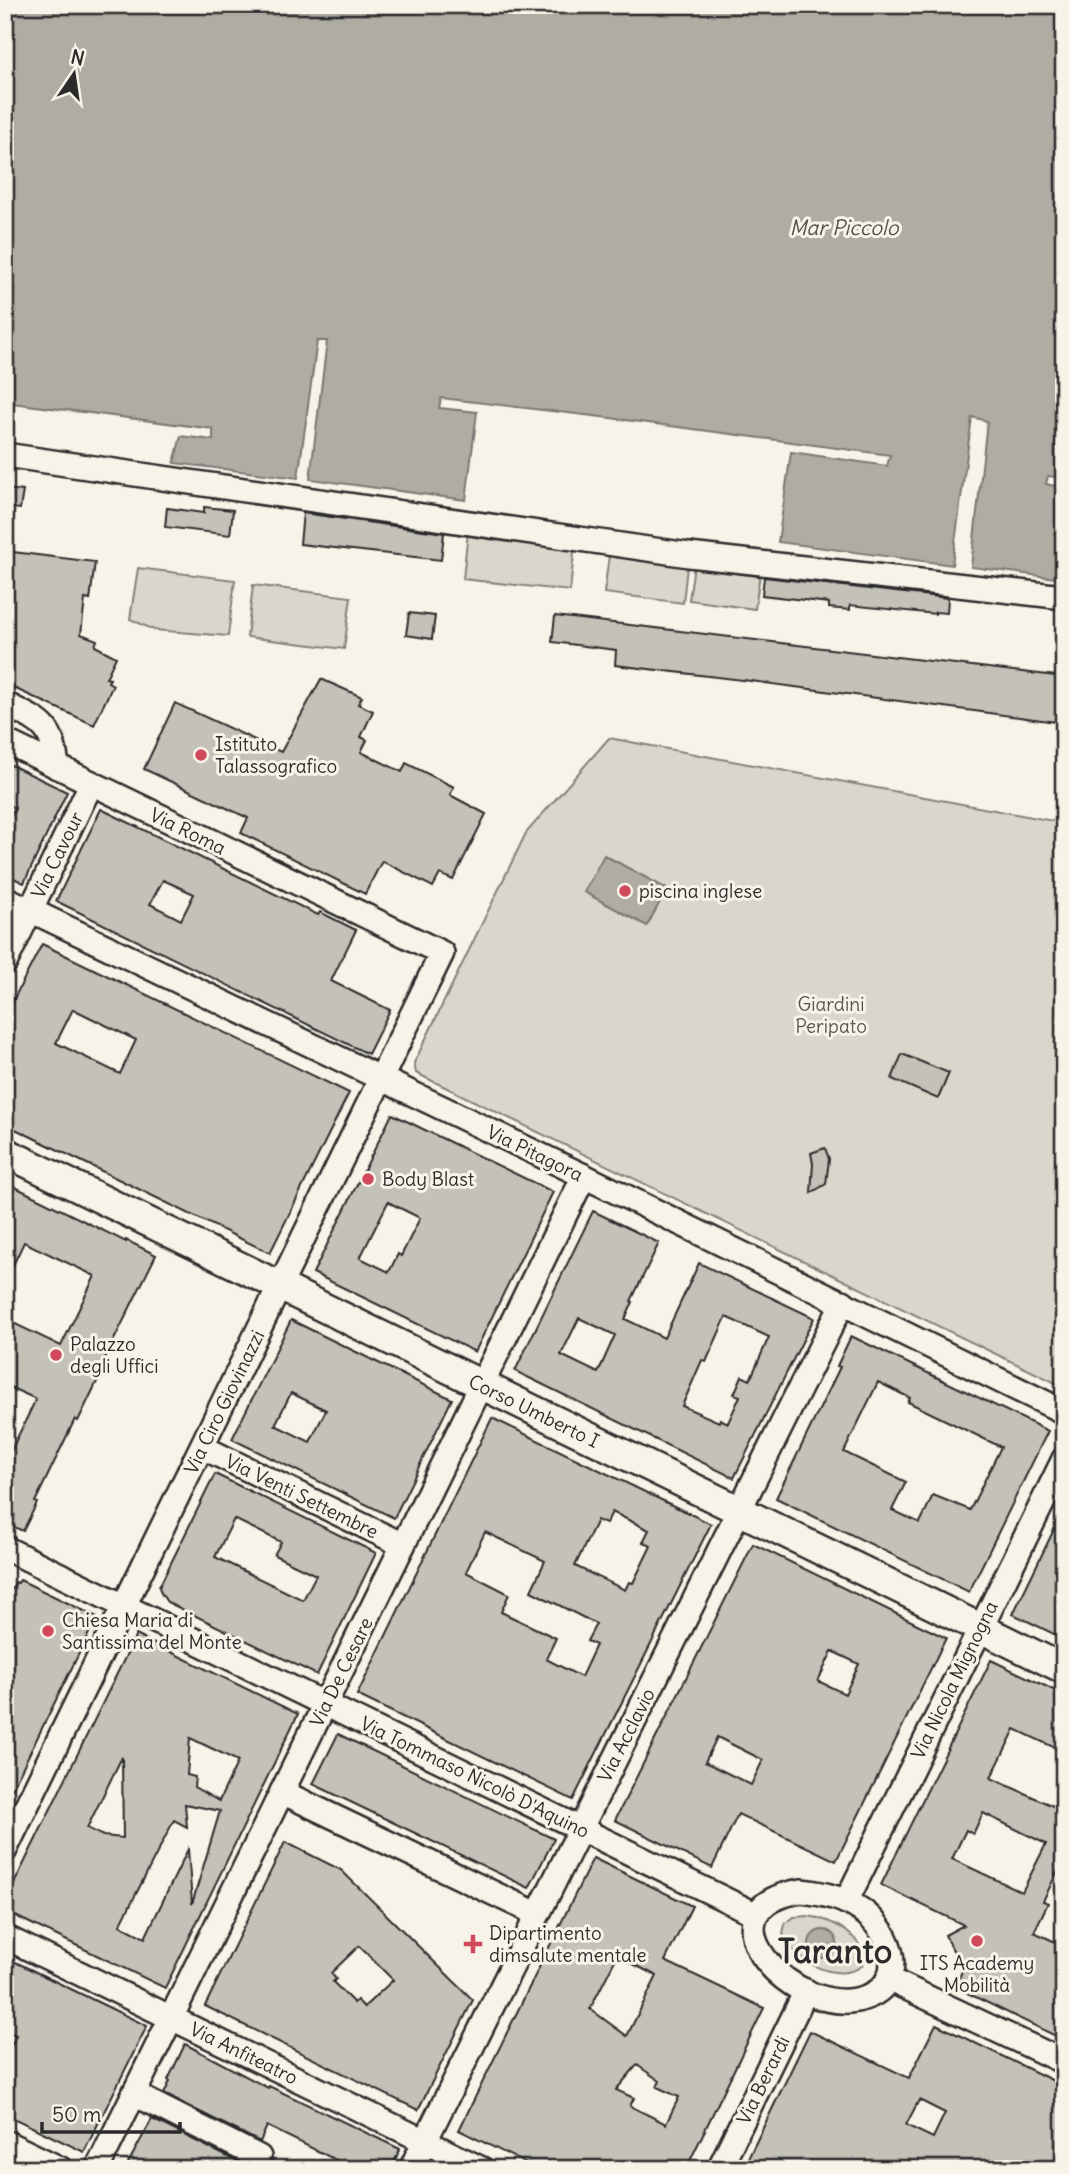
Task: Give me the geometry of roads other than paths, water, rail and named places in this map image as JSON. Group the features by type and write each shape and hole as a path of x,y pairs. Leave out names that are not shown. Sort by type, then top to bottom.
{"main road":[{"name":"Corso Umberto I","path":"5,1152 1064,1669"}],"street":[{"path":"5,455 689,555 1064,597"},
{"path":"5,704 39,721 54,741 57,767"},
{"name":"Via Roma","path":"5,741 442,953"},
{"name":"Via Cavour","path":"5,963 91,784"},
{"name":"Via Pitagora","path":"5,898 584,1176 1064,1412"},
{"name":"Via Ciro Giovinazzi","path":"5,1850 442,953"},
{"name":"Via De Cesare","path":"97,2169 584,1176"},
{"name":"Via Acclavio","path":"411,2169 843,1302"},
{"name":"Via Venti Settembre","path":"202,1447 403,1545"},
{"name":"Via Nicola Mignogna","path":"846,1902 1064,1459"},
{"name":"Via Tommaso Nicolò D'Aquino","path":"5,1548 755,1914"},
{"path":"282,1792 537,1914"},
{"path":"801,1891 819,1893 846,1902 861,1910 884,1934 891,1949 892,1965 888,1979 880,1989 866,1998 850,2001 834,2000 806,1991 790,1983 762,1955 755,1940 755,1914 765,1903 781,1894 801,1891"},
{"name":"Via Anfiteatro","path":"5,1937 482,2169"},
{"path":"888,1979 1064,2062"},
{"name":"Via Berardi","path":"719,2169 806,1991"},
{"path":"134,2094 259,2157 253,2169"},
{"path":"5,2142 61,2169"}],"water":[{"name":"Mar Piccolo","path":"5,5 1064,5 1064,478 1048,476 1046,484 1064,488 1064,579 971,567 987,421 972,417 952,565 778,542 791,452 887,466 890,455 441,398 439,408 477,412 466,500 310,479 327,341 317,341 298,478 174,463 181,436 213,440 213,429 5,402"},
{"name":"piscina inglese","path":"604,855 667,889 647,926 584,892"},
{"path":"823,1930 833,1934 837,1944 833,1954 823,1958 813,1954 809,1944 813,1934"}],"place":[{"name":"Istituto Talassografico","path":"201,755"},
{"name":"piscina inglese","path":"625,891"},
{"name":"Body Blast","path":"368,1179"},
{"name":"Palazzo degli Uffici","path":"56,1355"},
{"name":"Chiesa Maria di Santissima del Monte","path":"48,1631"},
{"name":"ITS Academy Mobilità","path":"977,1941"},
{"name":"Dipartimento dimsalute mentale","path":"473,1944"}],"district":[{"name":"Taranto","path":"835,1951"}],"park label":[{"name":"Giardini Peripato","path":"831,1015"}]}
